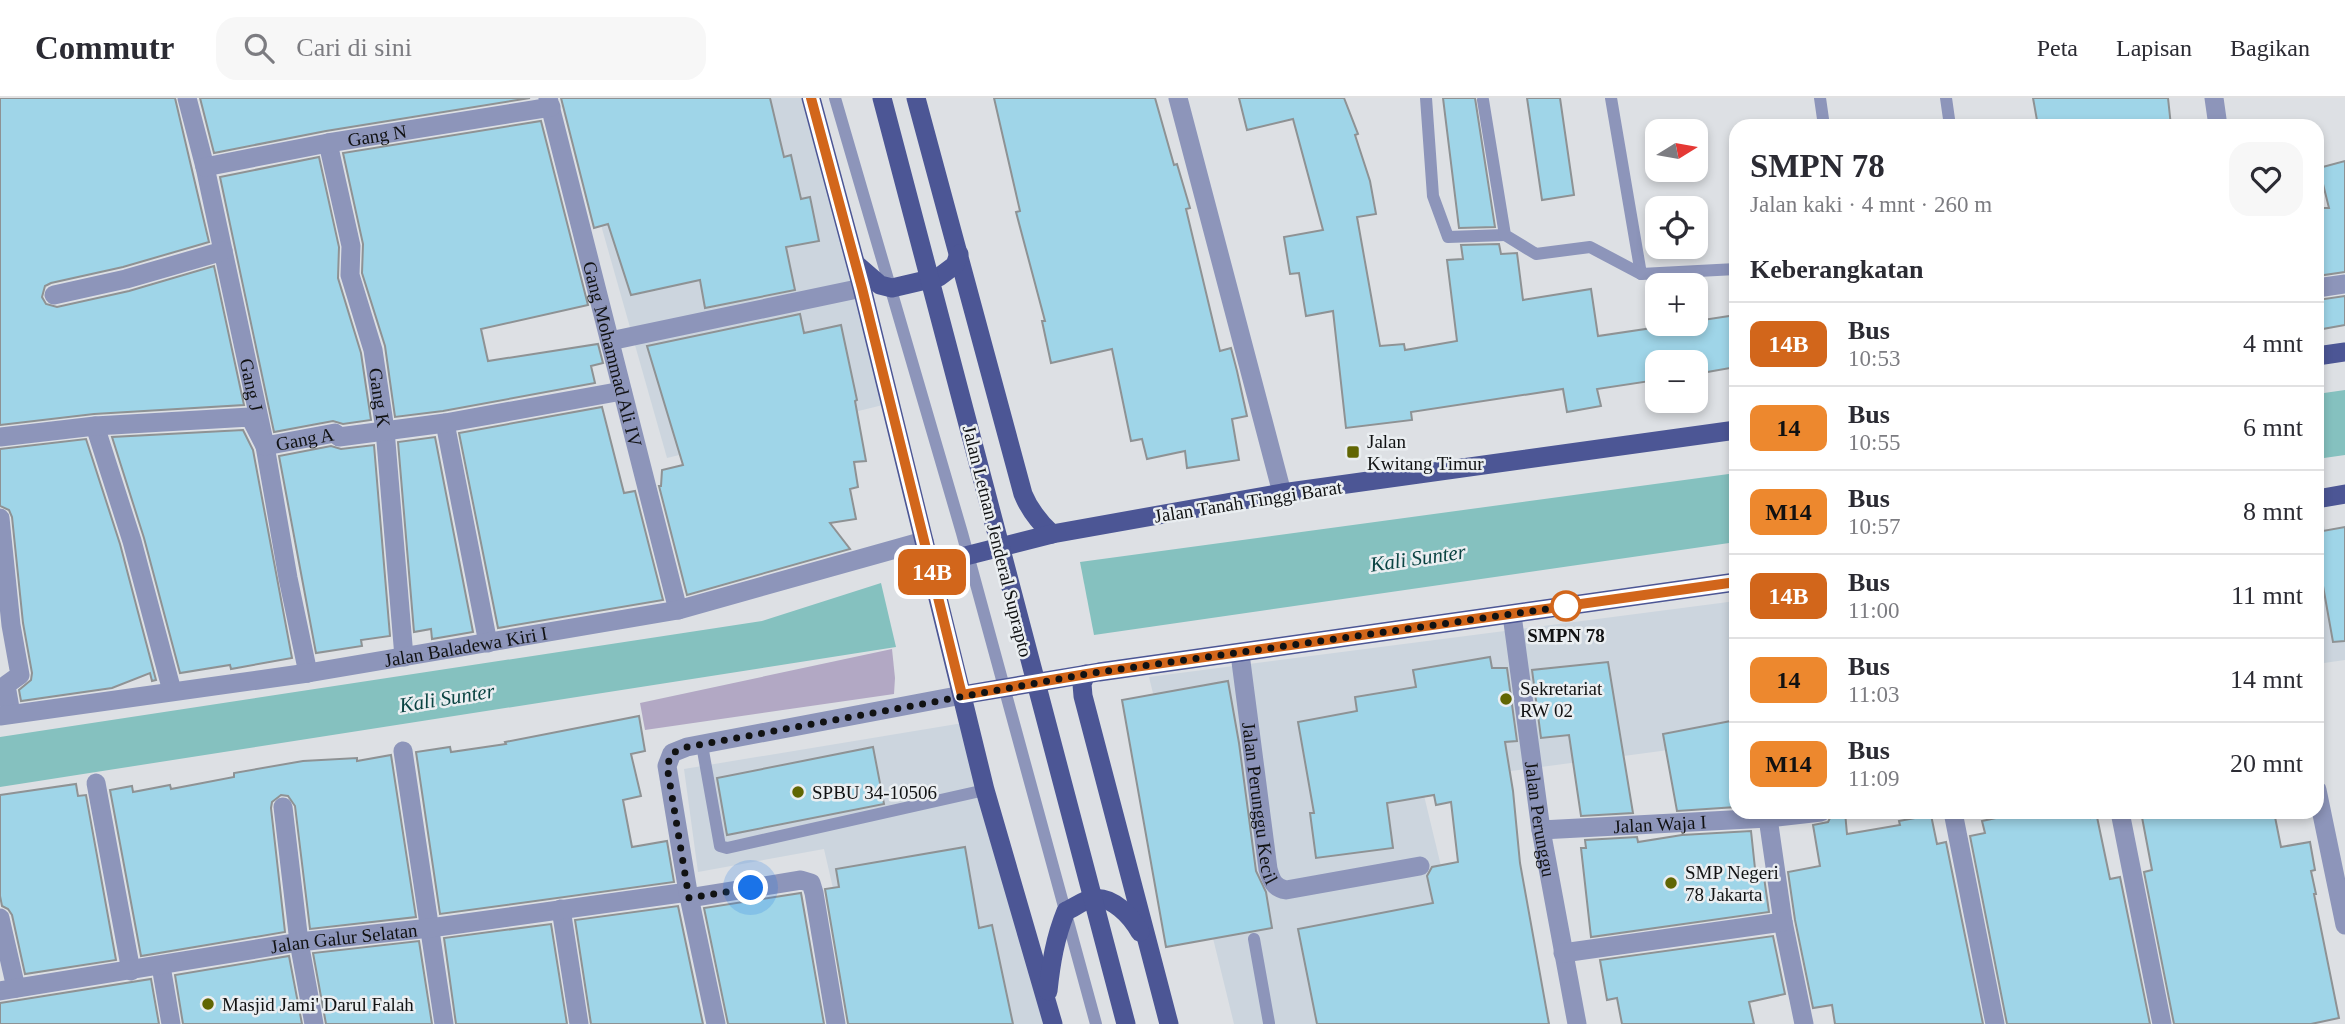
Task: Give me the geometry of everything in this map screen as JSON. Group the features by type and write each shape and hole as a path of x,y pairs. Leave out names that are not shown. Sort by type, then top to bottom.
{"main road":[{"path":"811,98 857,265 985,790 1053,1024"},
{"name":"Jalan Letnan Jenderal Suprapto","path":"882,98 1126,1024"},
{"name":"Jalan Letnan Jenderal Suprapto","path":"916,98 1023,494 1040,523 1052,534"},
{"path":"857,265 880,285 892,288 939,277 955,265 959,254"},
{"path":"2324,355 2345,352"},
{"name":"Jalan Tanah Tinggi Barat","path":"930,565 1052,534 1282,493 1729,431"},
{"path":"2324,498 2345,494"},
{"path":"962,695 1086,674 1729,583"},
{"path":"1086,674 1083,696 1168,1024"},
{"path":"1047,1003 1051,960 1066,911 1092,898 1113,903 1132,918 1146,942"}],"street":[{"name":"Gang J","path":"187,98 205,167 265,446 308,673"},
{"path":"1178,98 1282,493"},
{"path":"2218,99 2218,119"},
{"name":"Gang N","path":"205,167 550,102"},
{"name":"Gang Mohammad Ali IV","path":"550,102 678,610"},
{"name":"Gang K","path":"328,143 352,246 350,275 373,350 385,430 404,657"},
{"path":"54,295 125,279 223,251"},
{"path":"2324,287 2345,284"},
{"path":"610,341 862,288"},
{"name":"Gang A","path":"0,437 95,426 250,417 265,446 335,433 339,437 445,423 622,391"},
{"path":"445,423 488,643"},
{"path":"95,426 132,541 172,691"},
{"path":"0,518 11,625 20,675 6,685 6,715"},
{"name":"Jalan Baladewa Kiri I","path":"6,715 308,673 678,610 924,541"},
{"name":"Jalan Perunggu","path":"1512,615 1541,830 1577,1024"},
{"name":"Jalan Perunggu Kecil","path":"1240,654 1268,869 1272,882 1279,889 1286,890 1420,866"},
{"path":"716,1024 688,895 667,766 672,753 687,747 962,695"},
{"path":"403,751 444,1024"},
{"path":"96,783 131,971"},
{"path":"283,807 299,942 314,1024"},
{"name":"Jalan Waja I","path":"1541,830 1749,819"},
{"path":"1768,819 1783,922 1804,1024"},
{"path":"1954,819 1995,1024"},
{"path":"2121,819 2162,1024"},
{"path":"2323,819 2345,925"},
{"name":"Jalan Galur Selatan","path":"8,990 299,942 430,928 801,880 811,883 814,893 836,1024"},
{"path":"561,909 579,1024"},
{"path":"0,918 8,990"},
{"path":"1563,953 1783,922"},
{"path":"160,966 172,1024"}],"lane":[{"path":"835,98 968,556 1096,1024"},
{"path":"1426,98 1433,197 1448,237 1505,235 1536,254 1590,247 1641,274 1729,269"},
{"path":"1611,98 1641,274"},
{"path":"1820,98 1823,119"},
{"path":"1947,98 1949,119"},
{"path":"1483,100 1505,235"},
{"path":"702,745 720,846 727,848 985,790"},
{"path":"1254,939 1266,1024"}],"shaded area":[{"path":"565,98 812,98 891,403 667,458"},
{"path":"2324,525 2345,617 2345,660 2324,663"},
{"path":"1729,602 1729,742 1421,783 1479,1024 1234,1024 1149,677"},
{"path":"892,649 894,694 645,730 640,703"},
{"path":"969,722 1054,1024 864,1024 824,849 698,872 684,769"}],"water":[{"path":"2345,390 2345,455 2324,458 2324,393"},
{"name":"Kali Sunter","path":"1729,474 1729,543 1094,635 1080,562"},
{"name":"Kali Sunter","path":"881,583 896,647 0,787 0,737 762,621"}],"building":[{"path":"0,98 175,98 209,242 123,267 51,283 45,286 42,297 46,304 57,307 129,291 214,266 244,405 94,414 0,425"},
{"path":"200,98 530,98 326,131 214,153"},
{"path":"561,98 770,98 784,157 791,155 801,199 810,197 819,241 786,247 795,290 705,308 700,280 631,295 608,224 594,228"},
{"path":"994,98 1155,98 1174,165 1177,164 1190,208 1186,209 1220,351 1231,348 1237,371 1247,416 1232,419 1239,460 1187,468 1185,451 1147,459 1142,439 1131,441 1112,349 1051,363 1042,321 1045,321 1016,212 1020,211"},
{"path":"1239,98 1344,98 1358,134 1355,135 1370,181 1376,214 1357,217 1380,346 1404,344 1405,350 1457,341 1447,260 1463,259 1461,245 1499,244 1501,254 1517,253 1523,300 1591,289 1598,336 1645,329 1645,336 1708,336 1708,319 1729,316 1729,368 1708,372 1708,350 1645,350 1645,382 1597,389 1601,406 1567,412 1563,389 1411,412 1412,420 1346,428 1333,311 1306,316 1299,273 1290,274 1284,237 1323,230 1293,119 1247,130"},
{"path":"1443,98 1475,98 1495,227 1459,228"},
{"path":"1527,98 1560,98 1574,195 1542,200"},
{"path":"2033,98 2168,98 2170,119 2037,119"},
{"path":"541,121 588,305 481,329 488,361 598,344 603,363 591,366 595,383 443,411 395,417 385,346 362,273 363,244 343,153"},
{"path":"319,157 339,247 338,278 361,353 371,420 343,424 333,421 274,432 220,177"},
{"path":"2345,161 2345,272 2324,275 2324,208 2329,208 2324,188 2324,167"},
{"path":"2345,296 2345,325 2324,329 2324,299"},
{"path":"800,314 804,333 841,325 857,400 855,401 866,461 854,462 858,487 850,489 856,519 830,523 850,549 687,595 659,486 662,470 683,465 647,346"},
{"path":"602,407 624,493 635,491 663,600 498,628 459,433"},
{"path":"243,430 253,450 292,658 231,669 230,665 180,673 144,538 112,437"},
{"path":"435,437 473,632 432,639 431,629 414,632 398,442"},
{"path":"86,439 120,544 156,680 152,681 150,673 112,688 21,701 19,690 31,680 32,673 23,623 12,517 9,510 0,506 0,449"},
{"path":"374,445 390,636 361,640 362,646 316,653 279,456 331,446 341,449"},
{"path":"2345,527 2345,641 2333,642 2324,591 2324,531"},
{"path":"1490,657 1492,668 1507,668 1517,741 1505,742 1520,863 1549,1024 1317,1024 1298,929 1433,903 1427,876 1432,867 1458,862 1451,802 1436,805 1434,795 1387,803 1393,848 1316,858 1310,813 1314,813 1298,722 1357,711 1355,697 1416,687 1413,670"},
{"path":"1608,662 1633,813 1581,816 1569,735 1541,738 1532,670"},
{"path":"1228,681 1256,871 1266,892 1272,928 1166,947 1122,700"},
{"path":"639,716 645,751 631,754 641,796 623,800 632,847 667,841 674,882 440,914 416,752 450,747 451,752 506,744 505,742"},
{"path":"1729,721 1729,807 1677,811 1663,734"},
{"name":"SPBU 34-10506","path":"873,747 884,804 727,835 717,778"},
{"path":"391,755 416,917 310,929 295,806 288,796 281,795 272,802 271,808 285,932 141,956 110,790 132,786 133,792 170,785 171,789 234,777 234,773 303,761 357,758 357,761"},
{"path":"76,784 78,796 86,795 116,960 25,974 12,915 2,906 0,896 0,795"},
{"path":"1830,819 1846,819 1847,834 1900,825 1899,821 1910,819 1932,819 1937,844 1946,842 1983,1024 1835,1024 1832,1005 1813,1008 1788,872 1820,866 1813,825 1828,822"},
{"path":"2097,819 2110,879 2120,877 2150,1024 2007,1024 1970,836 1985,833 1982,821"},
{"path":"2142,819 2275,819 2281,847 2310,842 2315,870 2311,871 2314,894 2339,1018 2311,1024 2174,1024 2144,872 2152,870"},
{"name":"SMP Negeri 78 Jakarta","path":"1751,831 1756,878 1764,877 1769,912 1591,937 1581,848 1586,848 1585,840 1637,837 1638,842 1682,835"},
{"path":"965,847 979,928 992,925 1013,1024 848,1024 825,889 839,887 836,869"},
{"path":"801,893 824,1024 728,1024 704,908"},
{"path":"678,906 703,1024 591,1024 575,920"},
{"path":"551,924 567,1024 456,1024 444,938"},
{"path":"1773,936 1785,994 1749,1002 1754,1024 1622,1024 1617,998 1607,1000 1600,960"},
{"path":"419,941 432,1024 326,1024 313,953"},
{"path":"289,956 302,1024 183,1024 175,975"},
{"path":"151,979 159,1024 0,1024 0,1003"}],"bus line":[{"name":"14B","path":"811,98 862,288 962,695 1099,672 1729,583"}],"place":[{"name":"Jalan Kwitang Timur","path":"1353,452"},
{"name":"SMPN 78","path":"1566,606"},
{"name":"Sekretariat RW 02","path":"1506,699"},
{"name":"SPBU 34-10506","path":"798,792"},
{"name":"SMP Negeri 78 Jakarta","path":"1671,883"},
{"name":"Masjid Jami' Darul Falah","path":"208,1004"}],"route":[{"path":"751,888 689,898 667,766 672,753 687,747 1086,674 1569,606 1566,606"}]}
